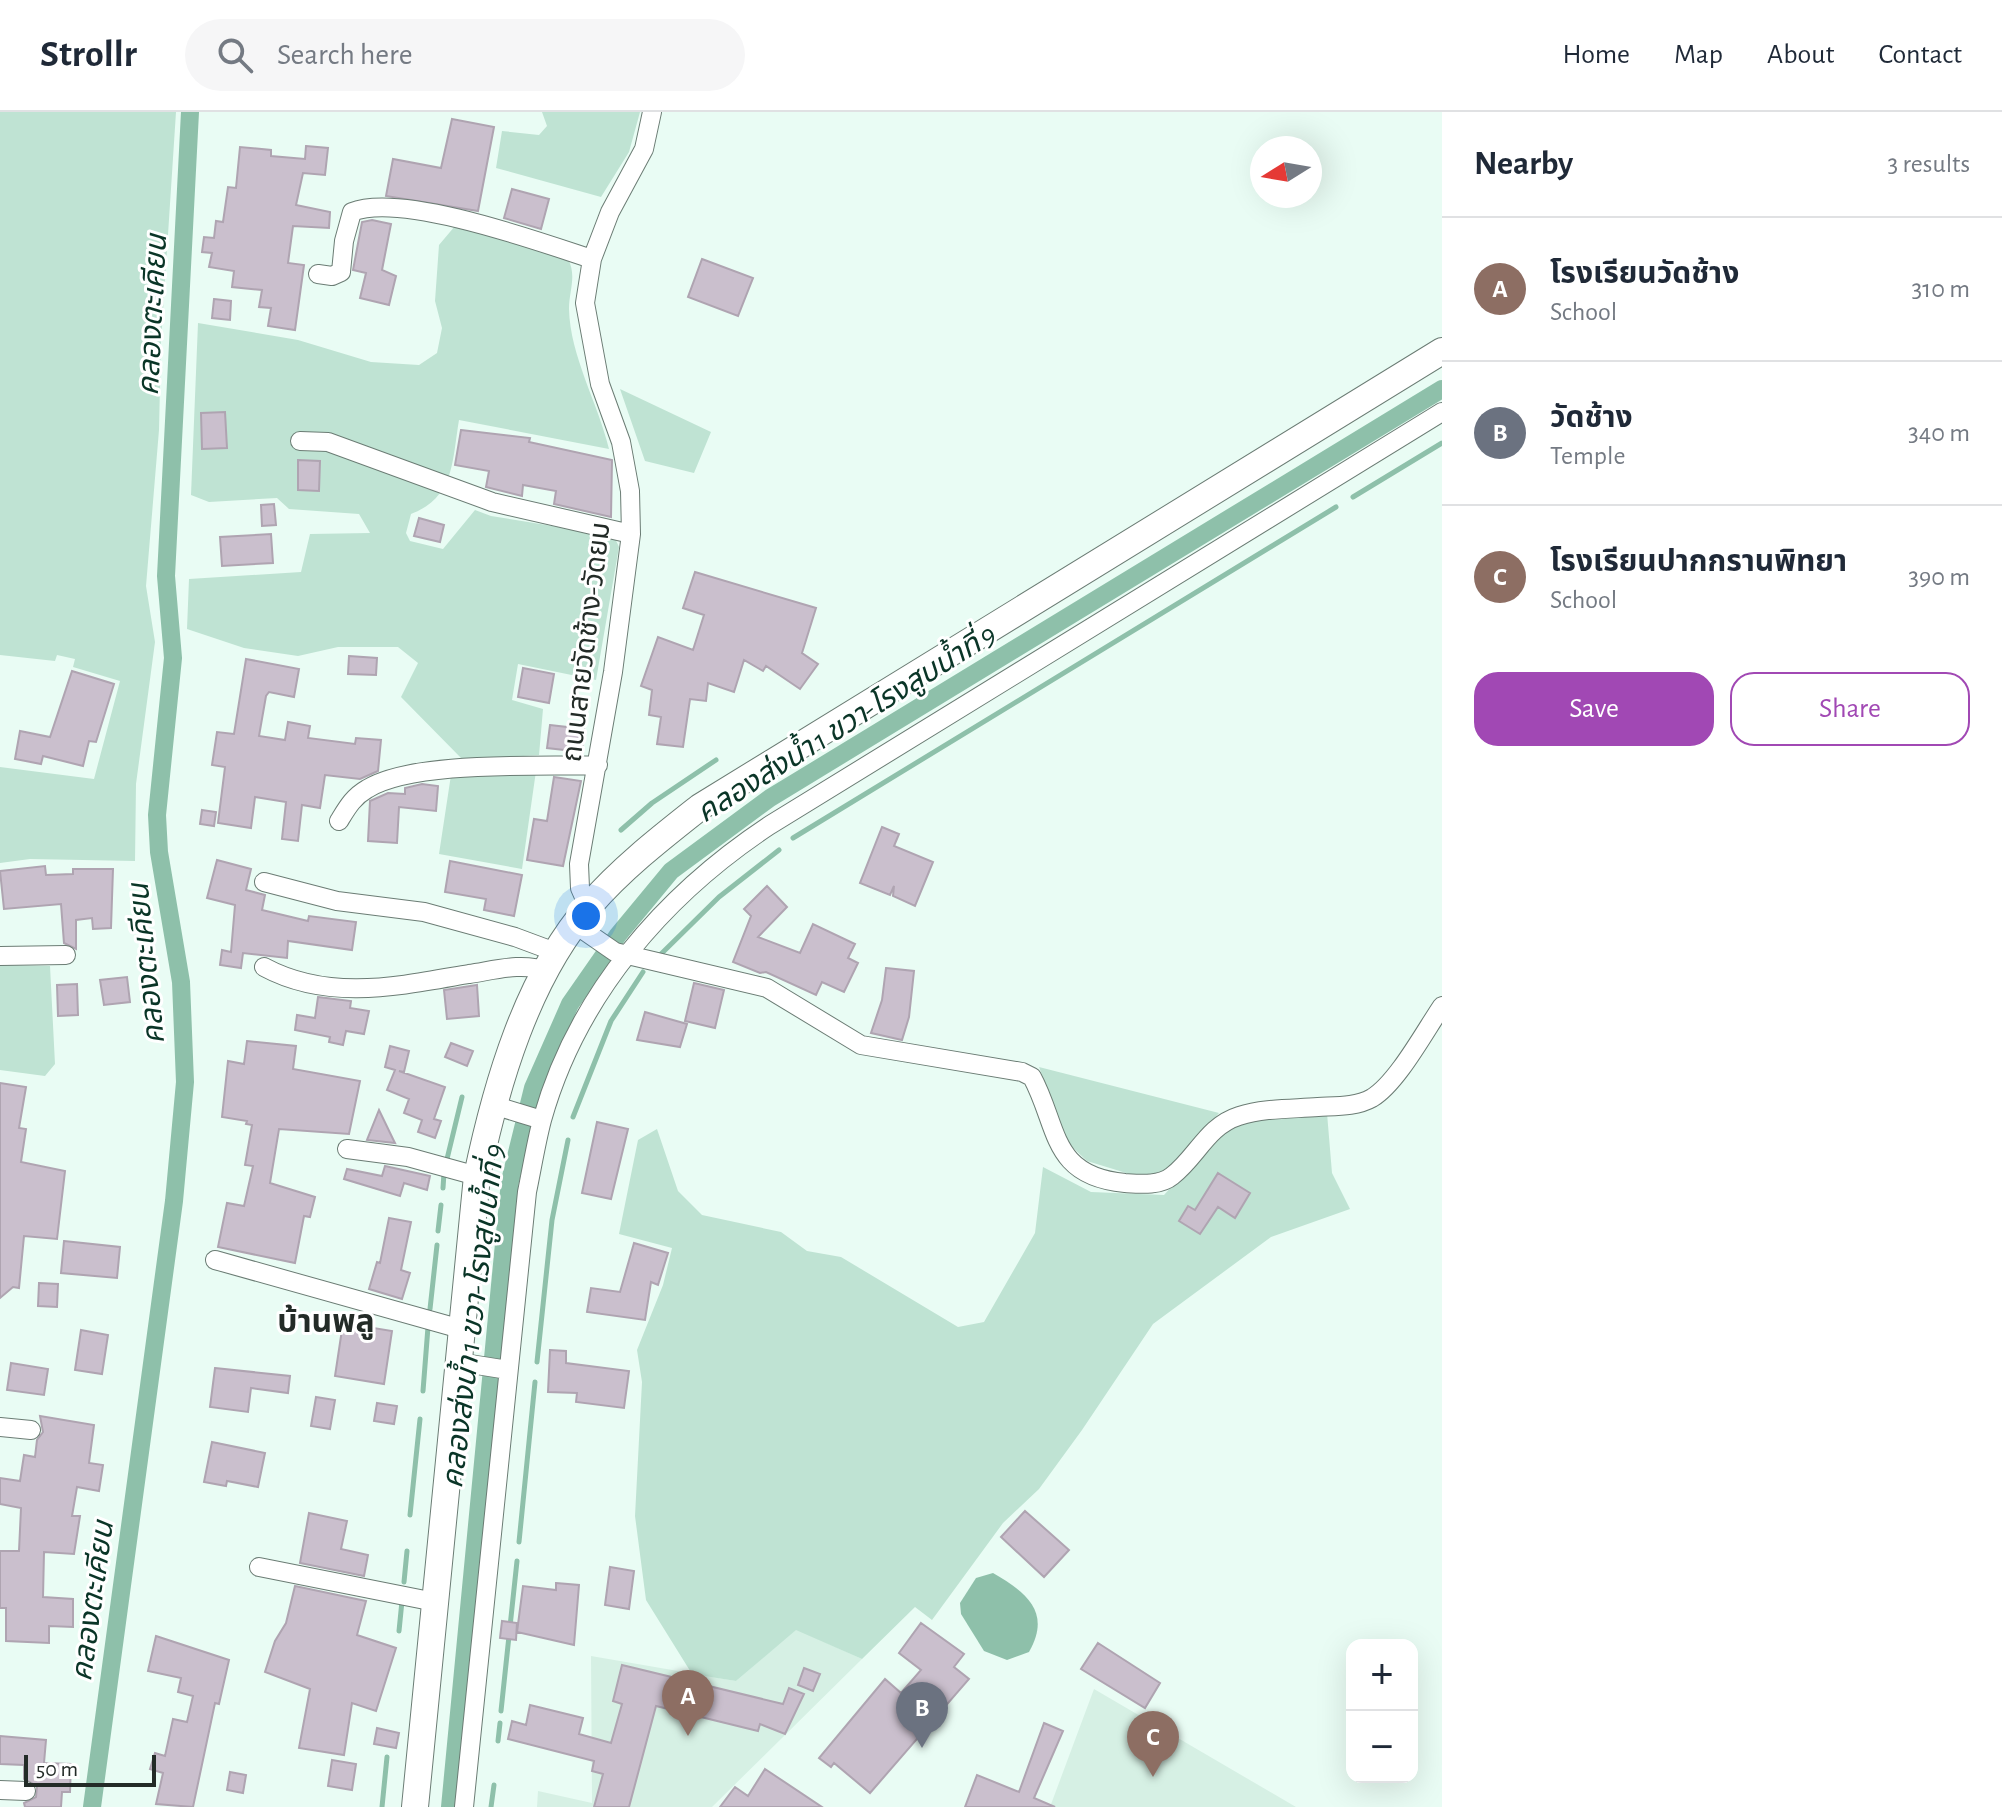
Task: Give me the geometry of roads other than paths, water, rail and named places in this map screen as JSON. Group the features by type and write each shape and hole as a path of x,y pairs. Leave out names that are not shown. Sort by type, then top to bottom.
{"main road":[{"path":"415,1807 435,1602 466,1363 461,1329 477,1176 502,1107 516,1038 553,962 626,869 700,807 1442,351"}],"street":[{"name":"ถนนสายวัดช้าง-วัดยม","path":"586,923 579,864 598,765 631,534 630,491 621,442 600,384 585,303 592,259 610,212 644,149 652,112"},
{"path":"318,274 332,276 341,272 344,241 352,212 364,207 422,213 491,227 592,259"},
{"path":"464,1807 504,1369 537,1118 586,1013 620,954 693,882 770,825 1442,412"},
{"path":"300,441 328,442 492,502 631,534"},
{"path":"339,821 354,798 395,777 455,770 598,765"},
{"path":"264,882 337,901 424,912 553,962"},
{"path":"586,923 620,954 767,988 861,1045 1022,1072 1036,1084 1052,1134 1070,1159 1084,1170 1113,1182 1146,1185 1170,1179 1217,1126 1230,1119 1275,1110 1342,1106 1375,1096 1394,1075 1442,1006"},
{"path":"0,956 66,955"},
{"path":"264,967 303,984 363,990 553,962"},
{"path":"502,1107 537,1118"},
{"path":"347,1149 408,1157 477,1176"},
{"path":"215,1260 461,1329"},
{"path":"466,1363 504,1369"},
{"path":"0,1427 31,1430"},
{"path":"259,1567 435,1602"},
{"path":"0,1790 26,1791"}],"waterway":[{"name":"คลองตะเคียน","path":"92,1807 174,1201 185,1082 181,982 159,852 157,815 173,658 166,576 190,112"},
{"name":"คลองส่งน้ำ 1 ขวา-โรงสูบน้ำที่ 9","path":"450,1807 510,1181 533,1088 570,1004 618,935 671,871 770,798 1442,389"},
{"path":"1353,497 1442,443"},
{"path":"793,838 1336,507"},
{"path":"621,830 652,803 716,760"},
{"path":"660,955 719,897 779,850"},
{"path":"573,1117 611,1021 643,972"},
{"path":"447,1159 462,1097"},
{"path":"537,1362 552,1220 568,1140"},
{"path":"443,1188 444,1173"},
{"path":"438,1231 441,1205"},
{"path":"430,1309 437,1245"},
{"path":"423,1391 428,1327"},
{"path":"519,1542 535,1382"},
{"path":"410,1515 420,1419"},
{"path":"404,1582 407,1551"},
{"path":"501,1711 517,1561"},
{"path":"399,1631 402,1601"},
{"path":"498,1741 500,1723"},
{"path":"382,1807 387,1757"},
{"path":"491,1807 494,1785"}],"place":[{"name":"โรงเรียนวัดช้าง","path":"688,1736"},
{"name":"วัดช้าง","path":"922,1748"},
{"name":"โรงเรียนปากกรานพิทยา","path":"1153,1777"}],"district":[{"name":"บ้านพลู","path":"326,1321"}]}
